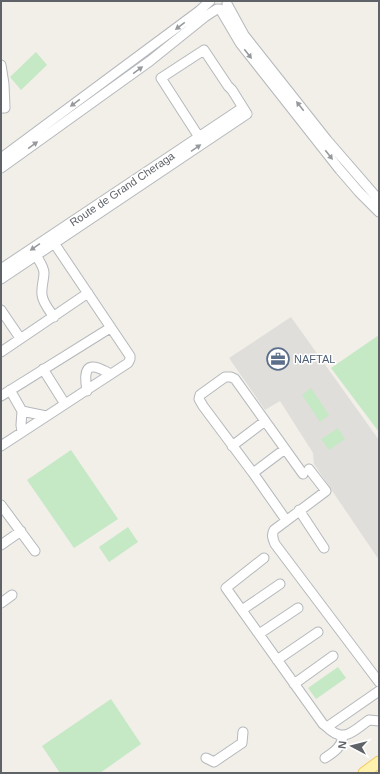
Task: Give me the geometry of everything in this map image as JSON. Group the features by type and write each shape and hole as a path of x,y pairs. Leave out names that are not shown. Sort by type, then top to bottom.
{"main road":[{"path":"364,773 379,762"},
{"path":"374,773 379,769"}],"street":[{"path":"1,158 180,26 210,1 212,6 223,6"},
{"path":"1,168 150,61 206,16 223,6"},
{"path":"223,6 327,140 379,200"},
{"path":"223,6 240,43 340,170 379,212"},
{"path":"1,279 36,256 52,240 244,111 232,90 204,50 161,78 199,137"},
{"path":"1,65 4,84 5,108 1,108"},
{"name":"Route de Grand Cheraga","path":"1,269 52,240 199,137 244,111"},
{"path":"1,446 129,362 130,357 52,240"},
{"path":"36,256 44,270 42,290 44,304 54,317"},
{"path":"1,352 88,293"},
{"path":"1,310 20,338"},
{"path":"1,396 110,328"},
{"path":"87,390 85,377 89,369 92,367 111,374"},
{"path":"43,369 65,404"},
{"path":"286,520 199,399 200,395 206,390 225,378 231,377 234,379 285,449 326,491 286,520 272,533 275,544 379,682"},
{"path":"10,390 22,411 22,432"},
{"path":"22,411 46,416"},
{"path":"232,446 265,421"},
{"path":"253,473 285,449"},
{"path":"1,505 35,551"},
{"path":"299,510 324,548"},
{"path":"1,545 21,531"},
{"path":"264,558 226,588 323,724 332,732 340,736 351,735"},
{"path":"242,610 280,584"},
{"path":"1,602 12,595"},
{"path":"259,634 298,608"},
{"path":"277,660 318,632"},
{"path":"294,684 333,656"},
{"path":"327,727 379,691"},
{"path":"325,758 369,720 379,722"},
{"path":"206,758 214,762 242,743 243,732"}],"shaded area":[{"name":"NAFTAL","path":"291,317 379,440 379,560 314,464 313,453 280,401 265,410 229,358"}],"green space":[{"path":"36,52 47,65 21,90 10,77"},
{"path":"379,335 379,432 331,368"},
{"path":"311,388 329,415 320,422 302,395"},
{"path":"338,428 345,439 329,450 321,439"},
{"path":"71,450 118,519 74,548 27,480"},
{"path":"128,527 138,542 109,562 99,547"},
{"path":"338,667 346,678 316,699 308,688"},
{"path":"111,699 141,744 100,773 60,773 42,746"}],"place":[{"name":"NAFTAL","path":"278,359"}]}
